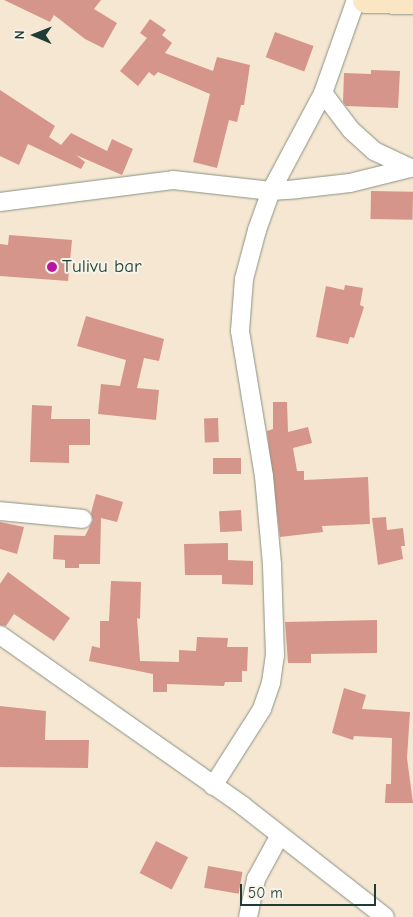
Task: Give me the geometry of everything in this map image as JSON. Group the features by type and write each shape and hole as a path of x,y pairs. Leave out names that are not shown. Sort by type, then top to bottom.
{"street":[{"path":"213,786 262,709 271,683 275,656 272,564 264,476 240,331 244,279 257,230 271,191 323,93 356,0"},
{"path":"365,0 413,1"},
{"path":"323,93 351,130 374,151 411,168"},
{"path":"0,202 173,180 271,191 350,183 411,168"},
{"path":"0,511 83,519"},
{"path":"0,635 280,835 385,917"},
{"path":"248,917 256,879 280,835"}],"building":[{"path":"4,0 101,0 94,9 117,23 103,48 85,39 54,15 50,22"},
{"path":"150,19 166,30 162,35 172,43 165,53 213,71 217,57 250,65 244,105 241,105 237,122 229,120 217,168 193,162 210,94 158,72 154,76 149,72 138,86 120,71 147,38 140,33"},
{"path":"275,32 314,46 304,71 266,57"},
{"path":"371,70 400,71 398,108 346,106 343,102 344,73 371,74"},
{"path":"0,90 55,126 49,137 61,145 71,133 107,151 112,139 133,149 122,175 76,155 85,162 81,169 28,144 19,165 0,156"},
{"path":"371,191 413,192 413,220 371,219"},
{"path":"9,235 72,240 68,281 0,276 0,244 8,245"},
{"path":"345,285 363,288 360,305 364,307 354,338 350,337 348,344 316,337 326,286 344,290"},
{"path":"86,316 164,339 159,361 144,358 137,388 159,390 156,420 98,414 101,384 120,386 126,360 77,346"},
{"path":"273,402 287,402 288,432 308,427 312,443 293,448 297,471 304,471 304,480 368,477 370,524 322,526 323,532 280,537 267,431 273,429"},
{"path":"32,405 52,406 51,419 90,419 90,445 69,445 69,463 30,462"},
{"path":"204,418 218,418 219,442 205,442"},
{"path":"213,458 241,458 241,474 213,474"},
{"path":"96,494 123,502 117,522 101,518 100,564 79,564 79,568 65,568 65,560 53,559 54,535 85,536 93,520 91,513"},
{"path":"241,510 242,531 220,532 219,511"},
{"path":"386,517 387,530 403,528 405,546 401,546 403,559 378,565 372,518"},
{"path":"0,522 24,527 17,554 0,549"},
{"path":"228,543 228,560 253,561 253,585 222,584 222,575 185,575 184,544"},
{"path":"8,572 70,618 54,641 14,614 6,626 0,625 0,584"},
{"path":"111,581 141,582 140,619 137,618 140,661 179,662 179,650 196,651 197,637 228,638 227,647 248,647 247,671 242,671 242,682 225,682 224,686 167,684 167,692 153,692 153,674 89,661 92,646 100,648 100,621 109,621"},
{"path":"377,620 377,653 311,654 311,663 288,663 285,622"},
{"path":"344,688 366,695 362,709 410,712 407,758 413,803 385,803 386,784 391,784 392,738 354,736 353,740 332,733"},
{"path":"0,706 46,711 45,740 89,740 88,768 0,767"},
{"path":"156,841 188,857 172,889 140,873"},
{"path":"208,866 242,872 239,894 204,888"}],"place":[{"name":"Tulivu bar","path":"52,267"}]}
